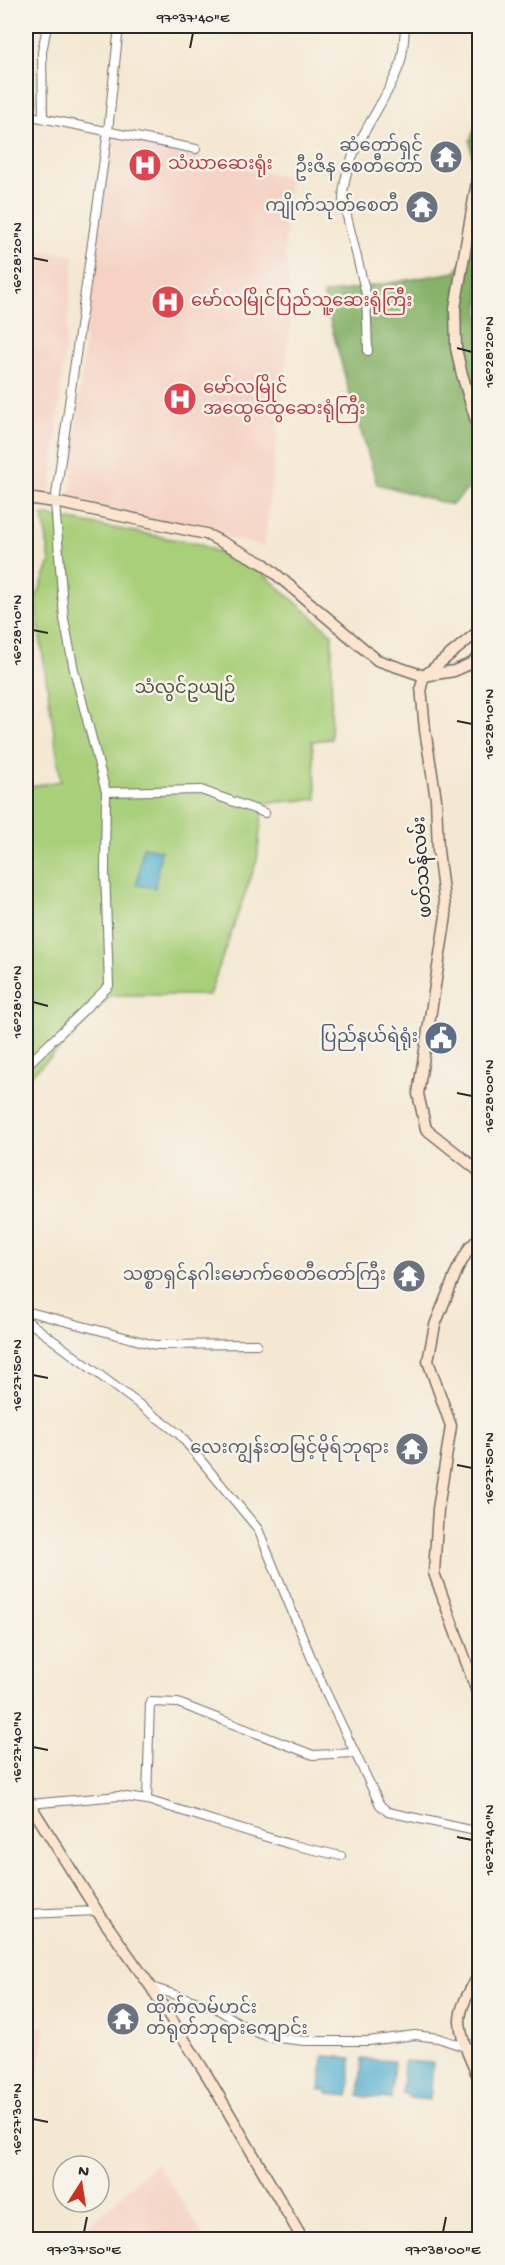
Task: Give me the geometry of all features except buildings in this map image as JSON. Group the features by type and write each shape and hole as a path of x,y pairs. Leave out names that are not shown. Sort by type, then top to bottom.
{"street":[{"path":"43,118 42,52 47,26"},
{"path":"26,1066 108,986 106,792 74,670 64,619 55,502 108,131 119,26"},
{"path":"368,351 366,294 343,200 343,190 345,177 354,155 400,66 405,26"},
{"path":"26,115 196,149"},
{"path":"480,164 455,308 456,348 480,434"},
{"path":"26,498 206,534 264,564 377,660 424,676 454,671 472,663 480,655"},
{"path":"424,676 480,630"},
{"name":"ဖတ်သန်လမ်း","path":"424,676 421,687 436,799 438,850 446,916 418,1094 426,1129 480,1172"},
{"path":"106,792 201,790 265,813"},
{"path":"479,1237 470,1247 458,1268 435,1325 428,1361 451,1426 438,1509 434,1573 480,1700"},
{"path":"26,1311 155,1345 257,1344"},
{"path":"26,1320 178,1434 200,1457 258,1529 323,1686 380,1805 388,1812 480,1832"},
{"path":"147,1800 150,1702 178,1703 313,1755 354,1753"},
{"path":"303,2240 208,2077 27,1801 119,1796 147,1800 289,1844 341,1856"},
{"path":"26,1914 97,1911"},
{"path":"480,1972 467,1996 460,2020 466,2048 480,2081"},
{"path":"151,1987 214,2007 250,2030 269,2037 305,2041 357,2041 415,2035 438,2038 480,2052"}],"shaded area":[{"name":"မော်လမြိုင် အထွေထွေဆေးရုံကြီး","path":"110,137 289,178 285,246 292,312 264,547 70,498 88,303"},
{"path":"26,251 74,255 51,493 26,489"},
{"path":"26,2027 46,2027 26,2149"},
{"path":"156,2162 206,2239 74,2239 102,2214 111,2214 111,2205"}],"green space":[{"path":"479,118 479,201 470,140"},
{"path":"479,241 479,478 452,505 377,484 323,294 455,272"},
{"name":"သံလွင်ဥယျဉ်","path":"43,515 199,544 260,571 332,634 331,739 312,741 317,799 263,803 257,860 209,995 111,995 60,1049 26,1079 26,787 61,781 35,601 50,562"}],"water":[{"path":"143,847 161,850 155,888 137,885"},
{"path":"323,2056 351,2058 349,2096 327,2094 327,2090 320,2090"},
{"path":"362,2059 394,2061 391,2099 359,2096"},
{"path":"404,2061 433,2063 430,2100 409,2098 409,2095 402,2094"}],"place":[{"name":"ဆံတော်ရှင် ဦးဇိန စေတီတော်","path":"446,157"},
{"name":"သံဃာဆေးရုံး","path":"145,165"},
{"name":"ကျိုက်သုတ်စေတီ","path":"422,207"},
{"name":"မော်လမြိုင်ပြည်သူ့ဆေးရုံကြီး","path":"168,302"},
{"name":"မော်လမြိုင် အထွေထွေဆေးရုံကြီး","path":"180,399"},
{"name":"ပြည်နယ်ရဲရုံး","path":"441,1038"},
{"name":"သစ္စာရှင်နဂါးမောက်စေတီတော်ကြီး","path":"409,1276"},
{"name":"လေးကျွန်းတမြင့်မိုရ်ဘုရား","path":"412,1449"},
{"name":"ထိုက်လမ်ဟင်း တရုတ်ဘုရားကျောင်း","path":"123,2019"}]}
